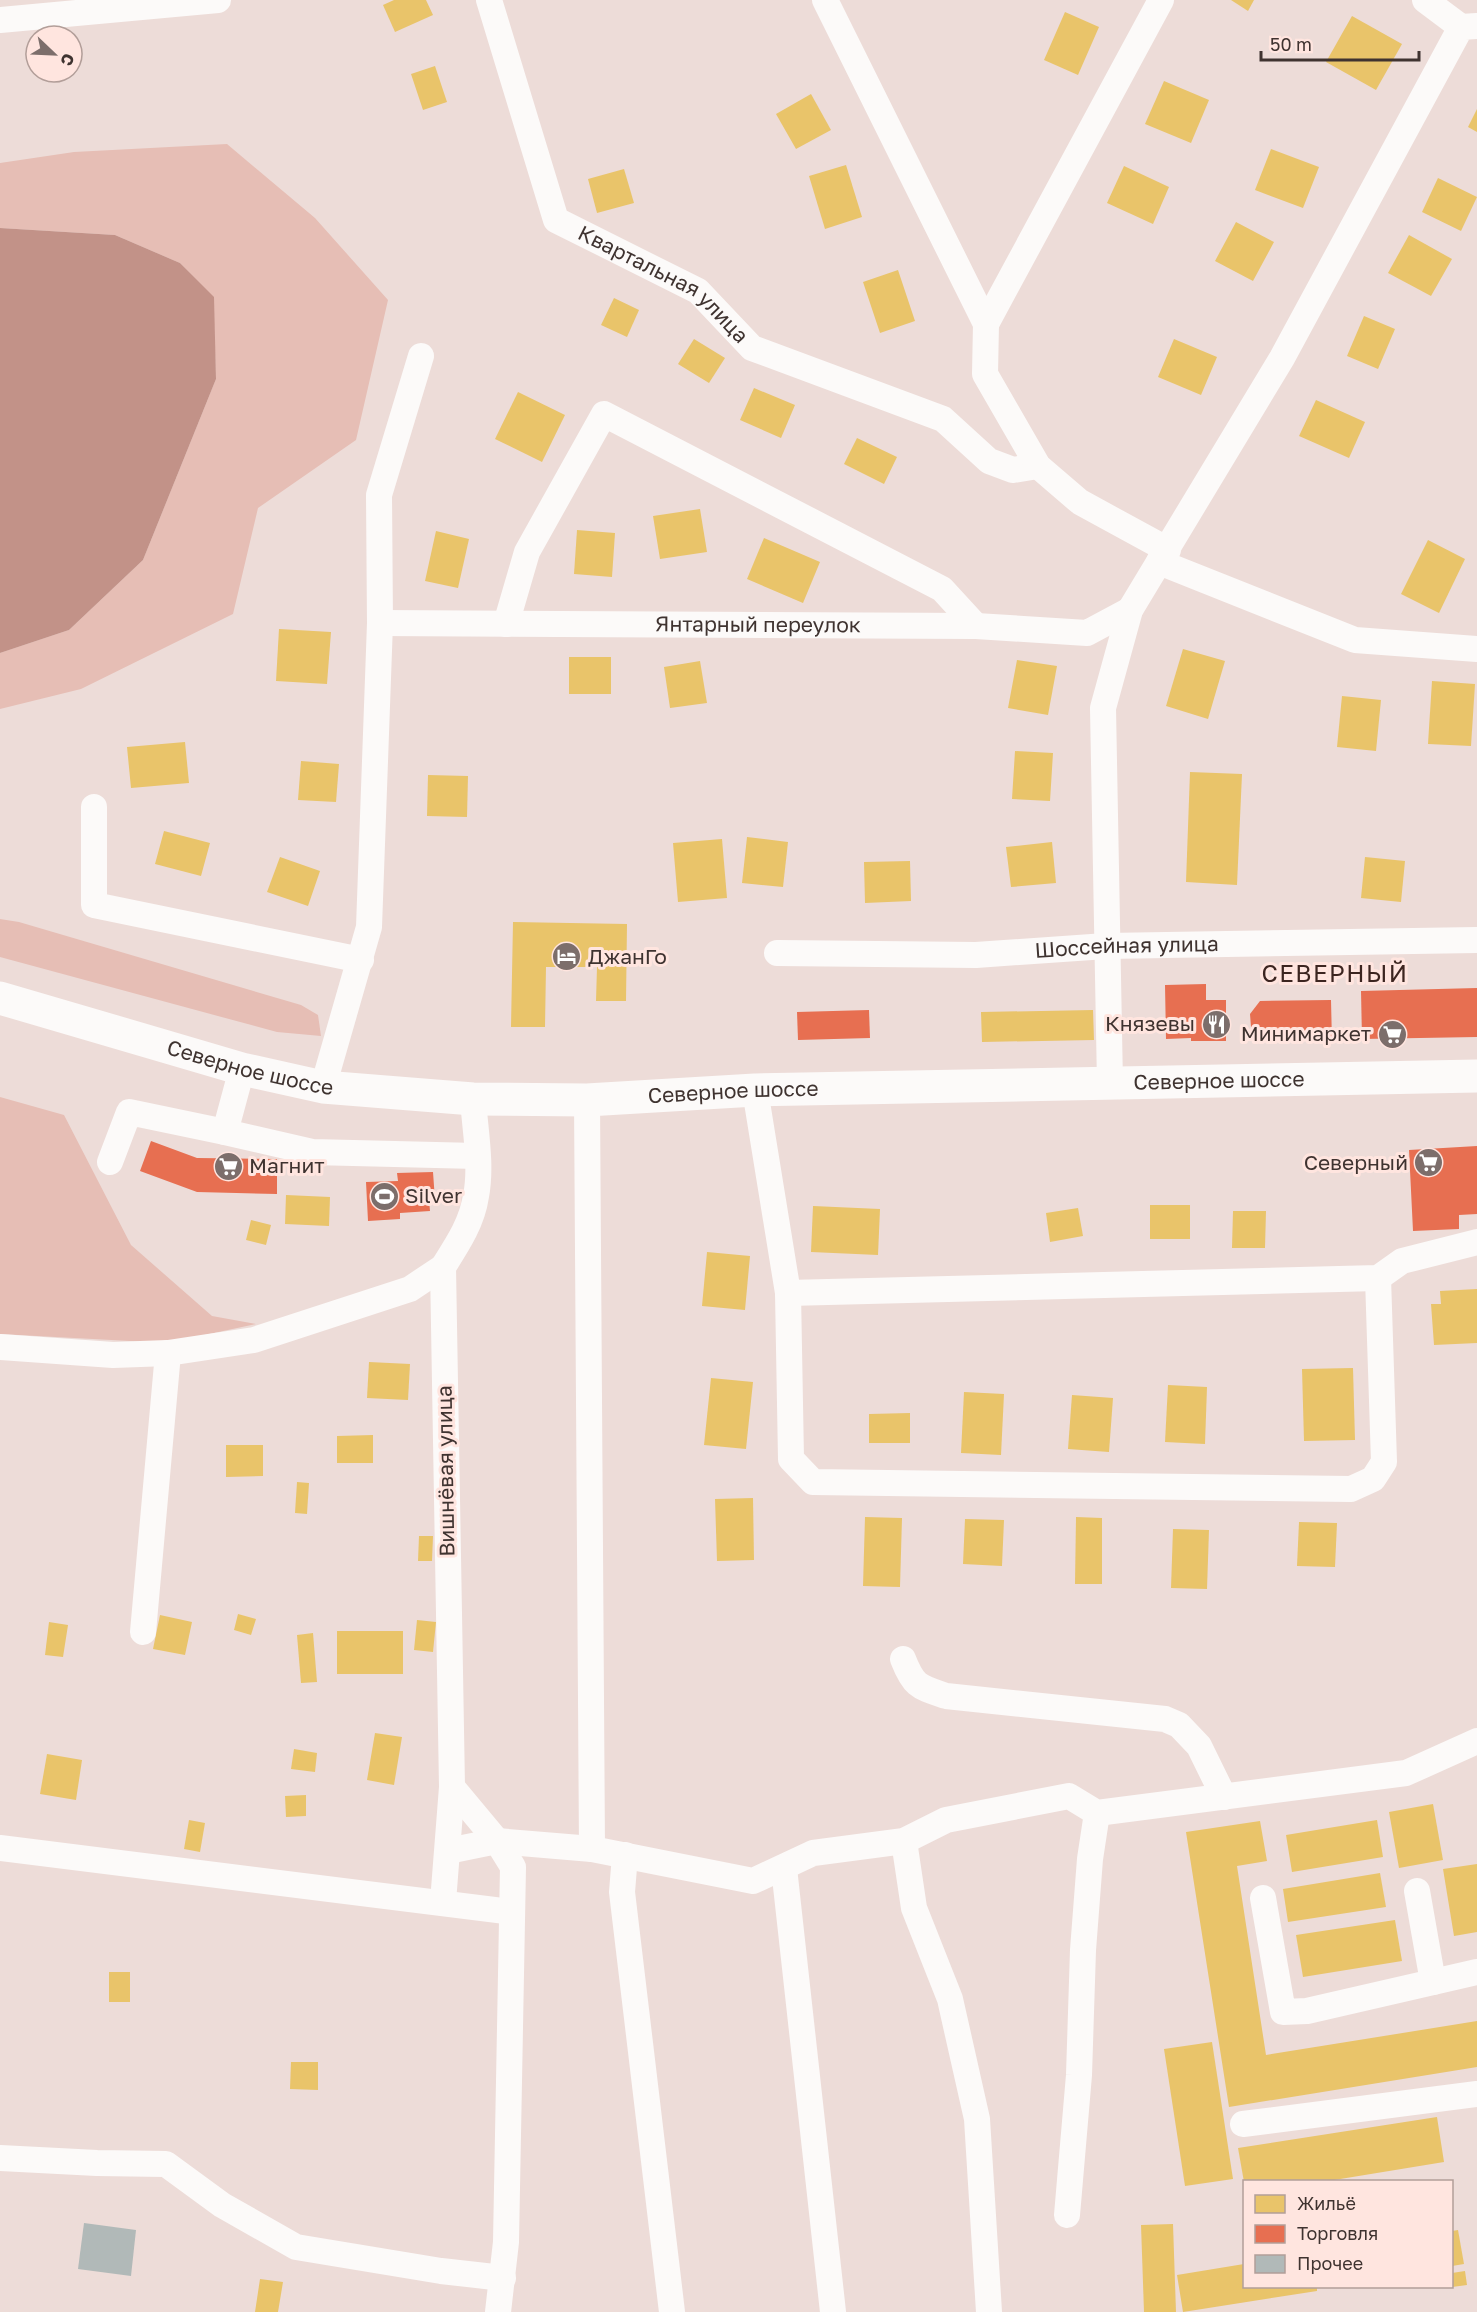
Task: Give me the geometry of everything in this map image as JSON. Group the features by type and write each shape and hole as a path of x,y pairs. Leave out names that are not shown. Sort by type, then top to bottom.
{"main road":[{"name":"Северное шоссе","path":"0,998 242,1069 323,1087 473,1099 587,1100 755,1090 1477,1076"}],"street":[{"path":"0,20 218,0"},
{"name":"Квартальная улица","path":"489,0 556,220 698,291 752,348 943,419 989,461 1013,470 1038,466"},
{"path":"825,0 987,324"},
{"path":"1161,0 987,324 985,374 1038,466 1080,502 1164,556 1355,640 1477,649"},
{"path":"1110,1084 1102,708 1130,609 1282,358 1469,26 1425,0"},
{"path":"323,1087 369,927 380,623 379,495 421,356"},
{"path":"506,624 528,552 604,414 942,589 976,626"},
{"name":"Янтарный переулок","path":"380,623 976,626 1087,633 1130,609"},
{"path":"94,807 94,905 361,960"},
{"name":"Шоссейная улица","path":"777,953 976,955 1106,946 1477,940"},
{"path":"225,1132 242,1069"},
{"path":"755,1090 788,1293 790,1459 813,1482 1351,1489 1373,1479 1384,1462 1378,1278"},
{"path":"0,1347 113,1355 168,1353 254,1341 410,1289 443,1267 464,1234 476,1197 477,1156 473,1099"},
{"path":"587,1100 592,1849"},
{"path":"110,1162 129,1112 312,1152 477,1156"},
{"path":"788,1293 1378,1278 1402,1261 1477,1242"},
{"name":"Вишнёвая улица","path":"443,1267 452,1787 443,1902"},
{"path":"143,1632 168,1353"},
{"path":"903,1659 910,1677 921,1688 946,1696 1164,1719 1179,1725 1198,1746 1224,1797"},
{"path":"448,1851 497,1841 592,1849 753,1881 813,1852 904,1840 946,1820 1069,1796 1098,1813 1406,1773 1477,1742"},
{"path":"452,1787 497,1841 513,1868 506,2242 498,2312"},
{"path":"1067,2215 1079,2075 1083,1950 1090,1859 1098,1813"},
{"path":"904,1840 914,1908 950,1999 977,2119 989,2312"},
{"path":"0,1848 512,1912"},
{"path":"625,1855 622,1892 672,2312"},
{"path":"784,1868 833,2312"},
{"path":"1417,1891 1433,1982"},
{"path":"1263,1898 1283,2012 1307,2011 1477,1972"},
{"path":"1243,2124 1477,2094"},
{"path":"0,2158 166,2164 222,2205 296,2247 441,2271 503,2278"}],"shaded area":[{"path":"227,144 315,218 388,300 356,440 258,508 233,614 81,689 0,709 0,653 69,630 143,560 216,379 213,297 180,263 115,235 0,228 0,163 74,152"},
{"path":"0,228 115,235 180,263 214,297 216,379 143,560 69,630 0,653"},
{"path":"0,919 19,922 301,1005 318,1015 321,1036 277,1032 0,957"},
{"path":"0,1097 64,1115 131,1245 212,1316 256,1324 167,1343 0,1334"}],"building: Жильё":[{"path":"394,0 426,0 433,15 395,32 383,5"},
{"path":"1231,0 1254,0 1248,11"},
{"path":"1065,12 1099,27 1078,75 1044,60"},
{"path":"1352,16 1402,44 1376,90 1326,62"},
{"path":"435,66 447,102 423,110 411,74"},
{"path":"1164,81 1209,100 1191,143 1145,124"},
{"path":"811,94 831,130 796,149 776,114"},
{"path":"1477,109 1477,132 1468,127"},
{"path":"1271,149 1319,167 1303,208 1255,190"},
{"path":"846,165 862,217 825,229 809,176"},
{"path":"1124,166 1169,187 1153,224 1107,203"},
{"path":"624,169 634,203 597,213 588,179"},
{"path":"1438,178 1477,197 1461,231 1422,212"},
{"path":"1236,222 1274,242 1253,281 1215,261"},
{"path":"1409,235 1452,259 1431,296 1388,273"},
{"path":"898,270 915,321 880,333 863,282"},
{"path":"614,298 639,310 627,337 601,325"},
{"path":"1364,316 1395,329 1378,369 1347,356"},
{"path":"694,339 725,358 709,383 678,364"},
{"path":"1174,339 1217,357 1201,395 1158,377"},
{"path":"754,388 795,405 781,438 740,420"},
{"path":"518,392 565,415 542,462 495,439"},
{"path":"1316,400 1365,422 1349,458 1299,436"},
{"path":"857,438 897,457 884,484 844,464"},
{"path":"700,509 707,552 660,559 653,516"},
{"path":"577,530 615,533 612,577 574,574"},
{"path":"436,531 469,539 458,588 425,581"},
{"path":"764,538 820,562 803,603 747,579"},
{"path":"1428,540 1465,559 1439,613 1401,594"},
{"path":"279,629 331,632 327,684 276,681"},
{"path":"1183,649 1225,661 1208,719 1166,706"},
{"path":"569,657 611,657 611,694 569,694"},
{"path":"1017,660 1057,666 1048,715 1008,708"},
{"path":"700,661 707,703 670,708 664,667"},
{"path":"1432,681 1475,684 1471,746 1428,744"},
{"path":"1342,696 1381,700 1376,751 1337,747"},
{"path":"185,742 189,783 131,788 127,747"},
{"path":"1015,751 1053,753 1050,801 1012,799"},
{"path":"301,761 339,764 336,802 298,800"},
{"path":"1190,772 1242,774 1237,885 1186,882"},
{"path":"428,775 468,776 467,817 427,816"},
{"path":"164,831 210,843 201,876 155,864"},
{"path":"747,837 788,842 783,887 742,883"},
{"path":"722,839 727,898 678,902 673,843"},
{"path":"1052,842 1056,883 1011,887 1006,847"},
{"path":"280,857 320,871 308,906 267,892"},
{"path":"1365,857 1405,861 1401,902 1361,898"},
{"path":"910,861 911,901 865,903 864,862"},
{"path":"513,922 627,924 626,1001 596,1001 597,967 546,967 545,1027 511,1027"},
{"path":"1093,1010 1094,1040 982,1042 981,1012"},
{"path":"286,1195 330,1197 329,1226 285,1224"},
{"path":"1150,1205 1190,1205 1190,1239 1150,1239"},
{"path":"813,1206 880,1209 878,1255 811,1252"},
{"path":"1078,1208 1083,1236 1050,1242 1046,1213"},
{"path":"1233,1211 1266,1211 1265,1248 1232,1248"},
{"path":"251,1220 271,1225 266,1245 246,1240"},
{"path":"707,1252 750,1256 745,1310 702,1306"},
{"path":"1477,1289 1477,1343 1434,1345 1431,1304 1441,1304 1440,1291"},
{"path":"369,1362 410,1364 408,1400 367,1398"},
{"path":"1353,1368 1355,1440 1304,1441 1302,1369"},
{"path":"711,1378 753,1382 746,1449 704,1445"},
{"path":"1168,1385 1207,1387 1205,1444 1165,1442"},
{"path":"964,1392 1004,1394 1001,1455 961,1453"},
{"path":"1072,1395 1113,1398 1109,1452 1068,1449"},
{"path":"910,1413 910,1443 869,1443 869,1414"},
{"path":"373,1435 373,1463 337,1463 337,1436"},
{"path":"226,1445 263,1445 263,1476 226,1477"},
{"path":"297,1482 309,1483 307,1514 295,1513"},
{"path":"753,1498 754,1560 717,1561 715,1499"},
{"path":"865,1517 902,1518 900,1587 863,1586"},
{"path":"1076,1517 1102,1518 1102,1584 1075,1584"},
{"path":"965,1519 1004,1520 1002,1566 963,1564"},
{"path":"1299,1522 1337,1523 1335,1567 1297,1566"},
{"path":"1173,1529 1209,1530 1207,1589 1171,1588"},
{"path":"419,1536 433,1536 432,1561 418,1561"},
{"path":"238,1614 256,1619 251,1635 234,1630"},
{"path":"160,1615 192,1622 185,1655 153,1649"},
{"path":"417,1620 436,1622 433,1652 414,1650"},
{"path":"49,1622 68,1625 63,1657 45,1655"},
{"path":"337,1631 403,1631 403,1674 337,1674"},
{"path":"313,1633 317,1682 301,1683 297,1635"},
{"path":"375,1733 402,1737 394,1785 367,1780"},
{"path":"294,1749 317,1753 315,1772 291,1769"},
{"path":"47,1754 82,1760 76,1800 40,1794"},
{"path":"306,1795 306,1816 286,1817 285,1796"},
{"path":"1433,1804 1443,1860 1399,1868 1389,1812"},
{"path":"189,1820 205,1823 200,1852 184,1849"},
{"path":"1377,1820 1383,1857 1292,1872 1286,1835"},
{"path":"1260,1821 1267,1861 1237,1866 1266,2055 1477,2021 1477,2067 1229,2107 1186,1832"},
{"path":"1477,1864 1477,1932 1454,1936 1443,1869"},
{"path":"1380,1873 1386,1907 1288,1922 1283,1889"},
{"path":"1395,1920 1402,1961 1303,1977 1296,1935"},
{"path":"109,1972 130,1972 130,2002 109,2002"},
{"path":"1212,2042 1233,2179 1185,2186 1164,2049"},
{"path":"291,2062 318,2062 318,2090 290,2089"},
{"path":"1437,2117 1444,2162 1334,2180 1244,2180 1238,2148"},
{"path":"1173,2224 1176,2312 1144,2312 1141,2225"},
{"path":"1458,2230 1464,2264 1453,2266 1453,2231"},
{"path":"1243,2264 1243,2288 1317,2288 1317,2291 1183,2312 1177,2275"},
{"path":"1465,2271 1467,2285 1453,2287 1453,2273"},
{"path":"260,2279 283,2282 278,2312 255,2312"}],"building: Торговля":[{"path":"1206,984 1206,1000 1226,1000 1226,1041 1191,1041 1191,1038 1166,1039 1165,985"},
{"path":"1477,988 1477,1037 1362,1039 1361,991"},
{"path":"1331,1000 1332,1042 1314,1042 1314,1037 1260,1037 1251,1027 1250,1014 1260,1001"},
{"path":"869,1010 870,1038 798,1040 797,1012"},
{"path":"151,1141 197,1158 277,1159 277,1194 197,1192 140,1171"},
{"path":"1477,1146 1477,1214 1459,1215 1459,1229 1413,1231 1409,1150"},
{"path":"433,1172 435,1200 429,1200 430,1211 400,1213 400,1219 368,1221 366,1182 398,1181 397,1173"}],"building: Прочее":[{"path":"84,2223 136,2230 131,2276 78,2269"}],"place":[{"name":"ДжанГо","path":"567,957"},
{"name":"Князевы","path":"1216,1024"},
{"name":"Минимаркет","path":"1392,1034"},
{"name":"Северный","path":"1429,1163"},
{"name":"Магнит","path":"228,1166"},
{"name":"Silver","path":"384,1196"}],"district":[{"name":"СЕВЕРНЫЙ","path":"1335,974"}]}
